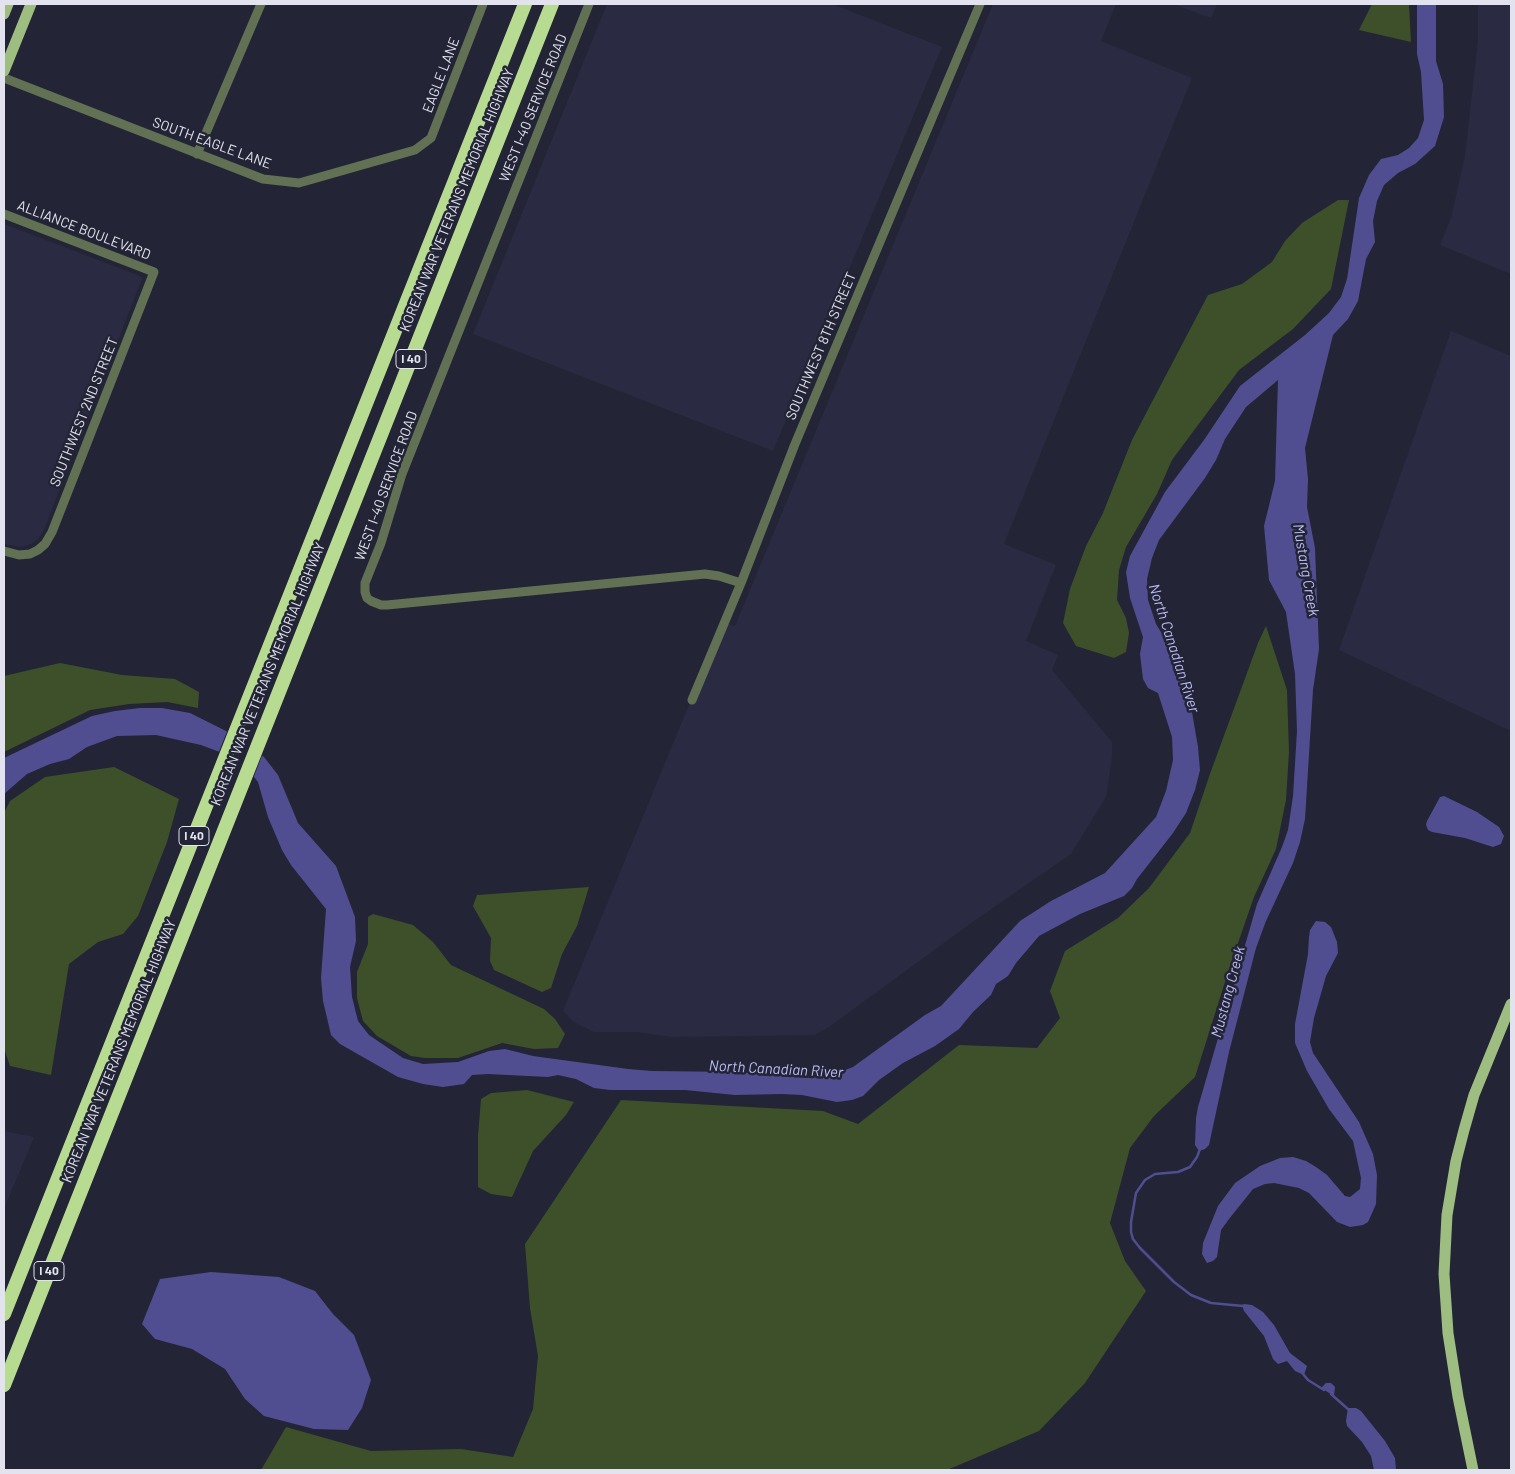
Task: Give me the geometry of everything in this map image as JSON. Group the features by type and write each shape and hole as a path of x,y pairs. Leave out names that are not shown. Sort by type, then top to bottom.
{"highway":[{"name":"KOREAN WAR VETERANS MEMORIAL HIGHWAY","path":"4,1314 525,4"},
{"name":"KOREAN WAR VETERANS MEMORIAL HIGHWAY","path":"4,1385 552,4"}],"main road":[{"path":"4,14 8,4"},
{"path":"4,71 31,4"},
{"path":"1473,1470 1458,1397 1448,1333 1444,1274 1447,1214 1456,1161 1466,1121 1511,1004"}],"street":[{"path":"197,154 261,4"},
{"name":"EAGLE LANE","path":"415,150 431,138 483,4"},
{"name":"WEST I-40 SERVICE ROAD","path":"589,4 402,474 381,543 365,583 365,592 371,602 388,605 705,574 741,583"},
{"name":"SOUTHWEST 8TH STREET","path":"692,700 741,583 795,444 980,4"},
{"name":"SOUTH EAGLE LANE","path":"4,78 263,179 300,183 415,150"},
{"name":"ALLIANCE BOULEVARD","path":"4,214 154,272"},
{"name":"SOUTHWEST 2ND STREET","path":"4,551 19,555 30,554 45,544 54,527 154,272"}],"shaded area":[{"path":"607,4 832,4 942,47 773,451 473,334"},
{"path":"993,4 1116,4 1101,41 1192,78 1004,544 1056,565 1026,641 1058,655 1052,670 1112,742 1112,756 1106,797 1071,854 974,921 829,1027 815,1035 672,1037 637,1032 594,1032 574,1022 563,1011 723,622 735,626"},
{"path":"1173,4 1217,4 1211,18"},
{"path":"1478,4 1511,4 1511,274 1440,245 1451,218 1465,156 1478,41"},
{"path":"4,224 140,276 142,279 43,532 37,540 21,547 4,544"},
{"path":"1451,331 1511,356 1511,731 1339,650"},
{"path":"4,1131 34,1137 4,1209"}],"green space":[{"path":"1372,4 1409,4 1411,42 1359,30"},
{"path":"1338,200 1349,200 1331,289 1293,329 1239,370 1172,460 1157,494 1126,547 1119,570 1117,600 1126,618 1129,633 1126,652 1114,658 1076,646 1063,623 1070,589 1086,546 1103,513 1132,440 1208,295 1242,284 1272,262 1285,241 1302,223"},
{"path":"1266,626 1287,690 1289,752 1286,800 1276,849 1254,897 1195,1077 1154,1116 1130,1148 1110,1223 1125,1261 1146,1291 1085,1383 1039,1431 947,1470 261,1470 286,1427 371,1451 461,1449 513,1457 533,1409 538,1356 530,1308 525,1244 621,1100 823,1111 858,1124 959,1045 1037,1048 1060,1018 1050,991 1065,951 1118,918 1149,888 1190,833 1211,771"},
{"path":"60,663 122,675 175,679 199,692 198,708 167,702 129,704 90,710 4,752 4,676"},
{"path":"114,767 179,799 167,842 138,916 123,934 98,942 69,964 51,1075 10,1066 4,1048 4,813 10,801 45,777"},
{"path":"589,887 577,926 562,954 551,988 542,992 494,970 490,961 491,938 473,906 477,895"},
{"path":"373,914 413,925 433,942 451,965 544,1009 555,1019 565,1034 558,1048 534,1049 502,1043 458,1058 425,1058 411,1056 377,1036 363,1021 357,998 357,972 368,944 368,917"},
{"path":"527,1090 574,1102 566,1115 533,1151 512,1197 491,1194 478,1187 478,1136 481,1099 491,1093"}],"water":[{"path":"1417,4 1436,4 1436,61 1443,84 1444,117 1435,146 1415,164 1398,173 1384,185 1377,201 1373,221 1375,242 1366,259 1358,301 1348,319 1333,335 1305,448 1308,479 1307,507 1315,548 1319,649 1313,690 1305,819 1293,863 1266,921 1256,948 1229,1052 1209,1145 1205,1149 1199,1151 1195,1145 1198,1107 1257,904 1288,830 1293,796 1297,731 1295,674 1286,612 1269,580 1264,526 1275,481 1278,380 1246,407 1225,439 1216,460 1205,478 1159,540 1147,579 1148,600 1156,624 1167,642 1180,657 1187,683 1198,747 1200,770 1186,813 1132,888 1124,896 1080,914 1039,936 1016,963 1008,976 996,984 991,995 959,1029 935,1046 903,1063 879,1080 863,1096 852,1100 837,1102 802,1095 782,1094 735,1095 685,1090 610,1090 594,1088 576,1079 558,1075 548,1077 472,1075 464,1084 443,1087 398,1077 340,1044 331,1035 323,1001 321,978 326,909 291,865 282,850 268,817 258,782 233,757 201,745 156,735 117,736 87,747 69,759 50,764 27,774 4,794 4,758 92,716 140,708 162,708 190,713 240,738 264,757 278,775 298,823 336,866 355,917 356,941 350,967 352,997 358,1021 369,1035 403,1058 423,1064 458,1062 489,1051 505,1049 533,1056 628,1069 736,1072 811,1078 837,1073 853,1067 925,1015 941,1006 1020,921 1051,901 1105,873 1156,817 1166,791 1173,760 1172,737 1158,693 1148,688 1143,679 1140,654 1143,637 1130,598 1126,572 1130,556 1165,492 1204,440 1240,386 1305,335 1329,313 1341,297 1347,279 1359,198 1369,175 1381,159 1398,155 1409,148 1418,138 1424,120 1421,72 1417,54"},
{"path":"1444,796 1477,812 1499,827 1504,836 1501,844 1493,847 1465,838 1428,830 1427,821 1440,797"},
{"path":"1316,921 1325,922 1331,927 1337,942 1338,953 1326,976 1314,1018 1310,1042 1313,1053 1359,1122 1373,1154 1377,1175 1376,1204 1368,1222 1363,1225 1350,1227 1337,1222 1309,1193 1299,1188 1274,1183 1265,1184 1253,1189 1229,1219 1221,1230 1217,1257 1207,1263 1202,1254 1203,1243 1218,1206 1235,1183 1260,1166 1280,1158 1293,1157 1306,1161 1327,1175 1345,1196 1350,1197 1360,1189 1361,1178 1353,1141 1329,1109 1307,1071 1295,1043 1295,1024 1308,954 1310,930"},
{"path":"211,1272 279,1277 315,1291 333,1314 354,1335 371,1380 362,1408 348,1430 314,1429 264,1416 245,1399 225,1369 192,1349 155,1339 142,1324 160,1279"},
{"path":"1242,1305 1252,1305 1263,1312 1274,1325 1290,1353 1307,1366 1304,1375 1295,1371 1287,1361 1278,1364 1273,1359 1264,1336 1244,1311"},
{"path":"1326,1383 1331,1383 1335,1387 1334,1396 1321,1388"},
{"path":"1348,1408 1356,1408 1361,1411 1385,1441 1395,1458 1396,1470 1374,1470 1371,1456 1362,1442 1347,1426"}],"pier":[{"path":"228,729 241,736 263,753 253,779 241,764 218,754"}],"waterway":[{"name":"Mustang Creek","path":"1200,1149 1190,1167 1178,1172 1155,1174 1145,1180 1136,1193 1131,1232 1133,1239 1140,1248 1174,1282 1191,1295 1211,1303 1243,1306"},
{"name":"Mustang Creek","path":"1303,1374 1308,1380 1324,1390"},
{"name":"Mustang Creek","path":"1331,1394 1349,1410"}],"water label":[{"name":"North Canadian River","path":"1174,648"},
{"name":"North Canadian River","path":"776,1069"}]}
